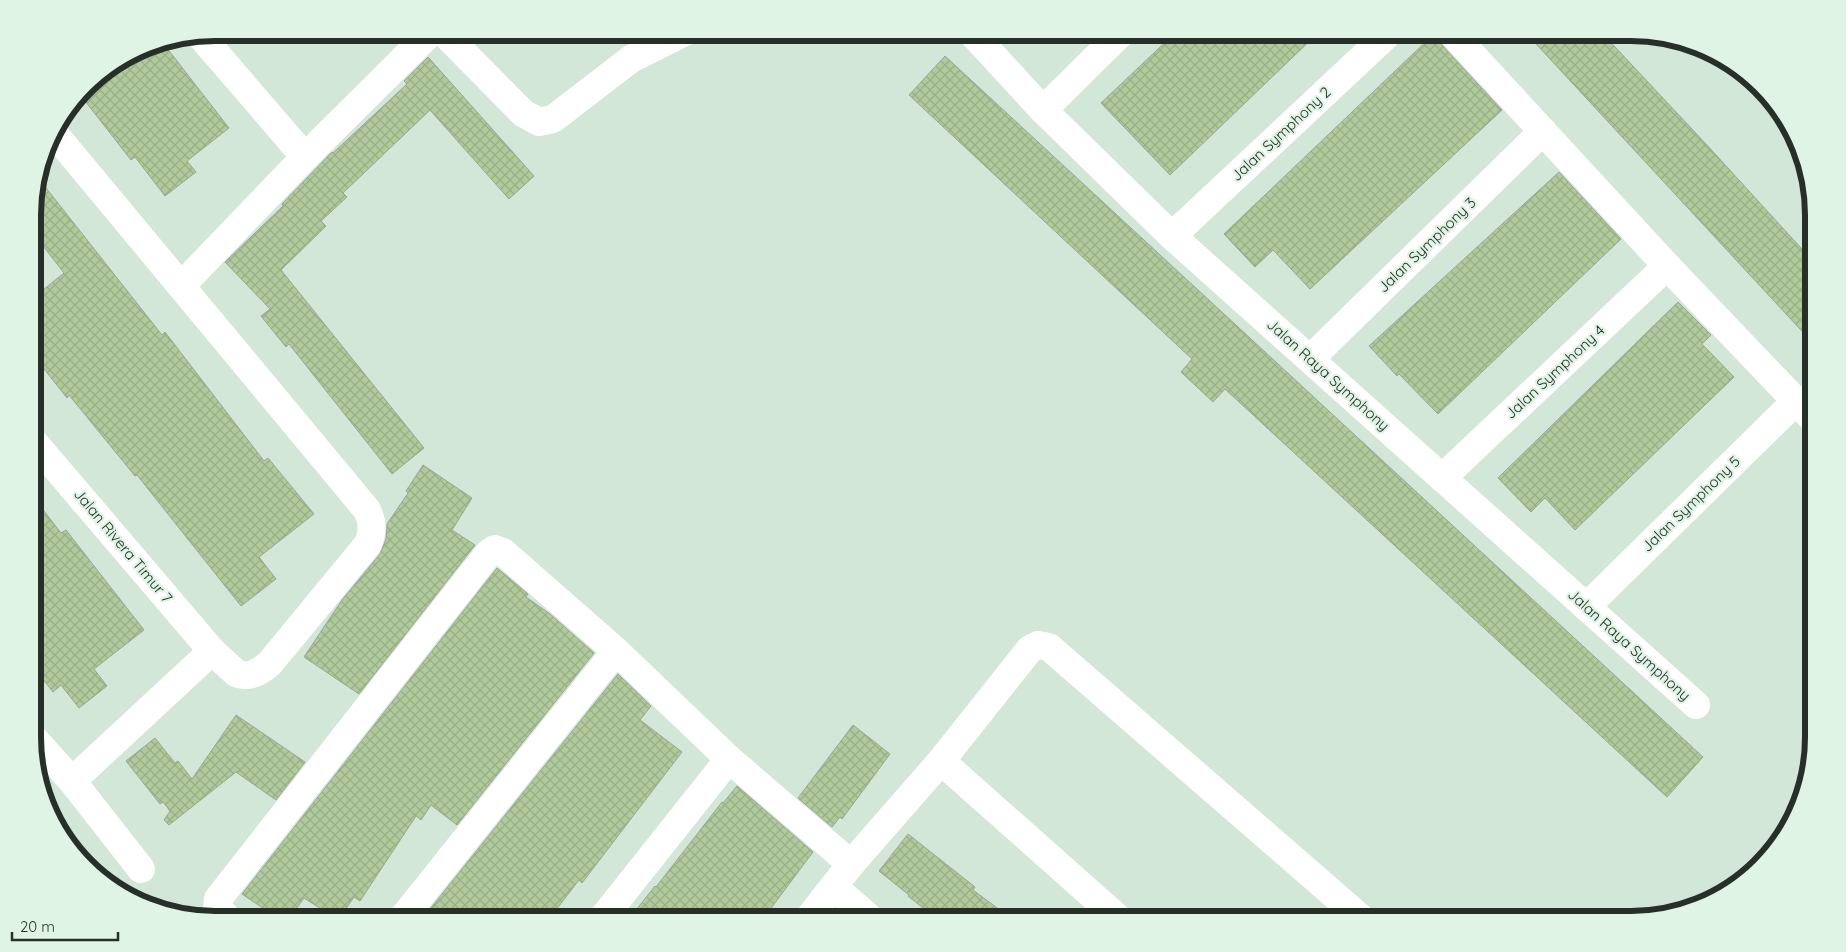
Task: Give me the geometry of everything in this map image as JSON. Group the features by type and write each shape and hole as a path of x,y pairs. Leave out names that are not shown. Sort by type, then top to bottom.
{"street":[{"name":"Jalan Raya Symphony","path":"980,41 1043,110 1172,236 1696,705"},
{"path":"1043,110 1113,41"},
{"name":"Jalan Symphony 2","path":"1172,236 1380,41"},
{"path":"1459,41 1667,266 1804,410"},
{"path":"205,42 306,156"},
{"path":"59,139 181,286 306,156 420,42"},
{"path":"453,42 523,113 539,122 553,119 631,59 666,42"},
{"path":"631,59 641,42"},
{"name":"Jalan Symphony 3","path":"1310,359 1543,131"},
{"name":"Jalan Symphony 4","path":"1442,478 1667,266"},
{"name":"Jalan Rivera Timur 7","path":"42,451 212,651 236,673 241,675 255,674 264,669 368,544 372,532 372,521 367,510 181,286"},
{"name":"Jalan Symphony 5","path":"1586,607 1804,410"},
{"path":"220,911 217,908 218,899 491,551 495,550 503,552 616,651 728,759 851,864"},
{"path":"815,911 851,864 941,761 1030,649 1038,645 1049,647 1352,910"},
{"path":"72,781 212,651"},
{"path":"409,911 616,651"},
{"path":"42,747 72,781 141,869"},
{"path":"609,911 728,759"},
{"path":"941,761 1109,910"},
{"path":"834,887 861,911"}],"building":[{"path":"1166,41 1309,41 1170,175 1101,103"},
{"path":"1426,41 1439,41 1502,110 1310,289 1273,250 1255,267 1224,234"},
{"path":"1533,41 1609,41 1706,144 1805,252 1805,334"},
{"path":"167,48 229,128 187,161 196,172 165,196 135,157 131,160 85,100 109,77 149,54"},
{"path":"945,56 1703,757 1667,797 1225,389 1213,402 1181,372 1192,359 909,95"},
{"path":"428,57 534,176 509,199 430,110 343,193 347,197 321,221 326,226 281,270 424,448 392,474 289,344 286,347 261,316 270,309 225,262 283,206 282,204 332,152 407,84 404,81"},
{"path":"1559,172 1621,239 1438,414 1399,374 1397,376 1369,346"},
{"path":"44,186 162,335 165,332 264,461 268,458 314,514 259,557 276,579 241,606 137,475 135,476 69,395 67,398 42,366 42,291 64,273 42,245 42,204"},
{"path":"1678,302 1711,335 1702,344 1734,377 1575,530 1545,498 1531,512 1498,478"},
{"path":"423,465 472,498 452,530 475,545 359,694 304,657 342,600 380,554 386,539 387,524 408,493 406,491"},
{"path":"41,508 61,533 66,530 144,630 94,669 107,686 79,708 61,685 53,692 41,677"},
{"path":"497,568 528,594 526,597 550,614 594,653 457,825 431,805 421,820 416,816 360,901 354,897 345,911 324,911 304,898 295,911 267,911 242,894"},
{"path":"618,674 651,706 640,720 682,752 582,883 579,880 555,911 429,911"},
{"path":"236,715 305,762 276,800 236,772 169,825 164,820 170,811 163,802 160,804 126,761 155,738 175,763 178,761 192,779"},
{"path":"853,725 890,754 842,819 840,817 832,827 798,798"},
{"path":"737,786 813,852 769,911 636,911 722,802"},
{"path":"908,834 975,887 973,890 1001,910 926,911 879,871"}]}
